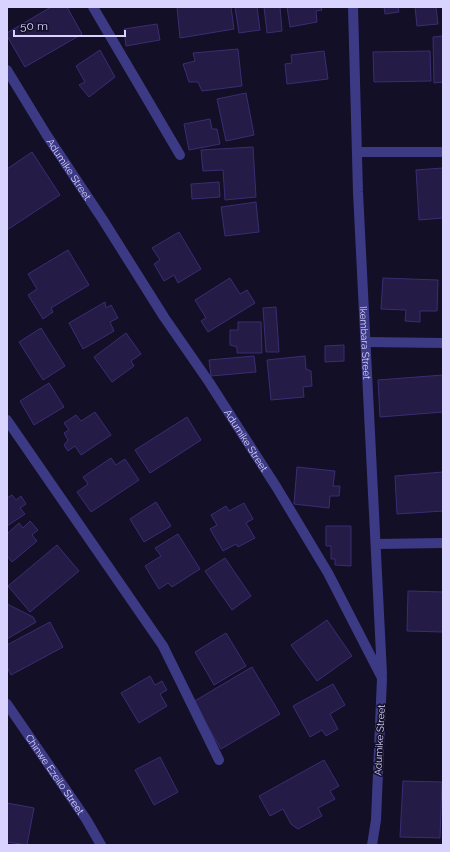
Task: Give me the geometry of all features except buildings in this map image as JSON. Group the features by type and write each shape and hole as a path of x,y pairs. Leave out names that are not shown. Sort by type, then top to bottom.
{"street":[{"path":"93,7 180,155"},
{"name":"Ikembara Street","path":"353,7 358,192 382,678"},
{"name":"Adumike Street","path":"7,70 46,134 103,220 164,317 209,382 276,488 328,573 382,678 376,820 372,845"},
{"path":"358,152 443,152"},
{"path":"366,342 443,343"},
{"path":"7,420 164,646 219,760"},
{"path":"376,544 443,543"},
{"name":"Chinwe Ezeilo Street","path":"7,704 86,819 101,845"}]}
